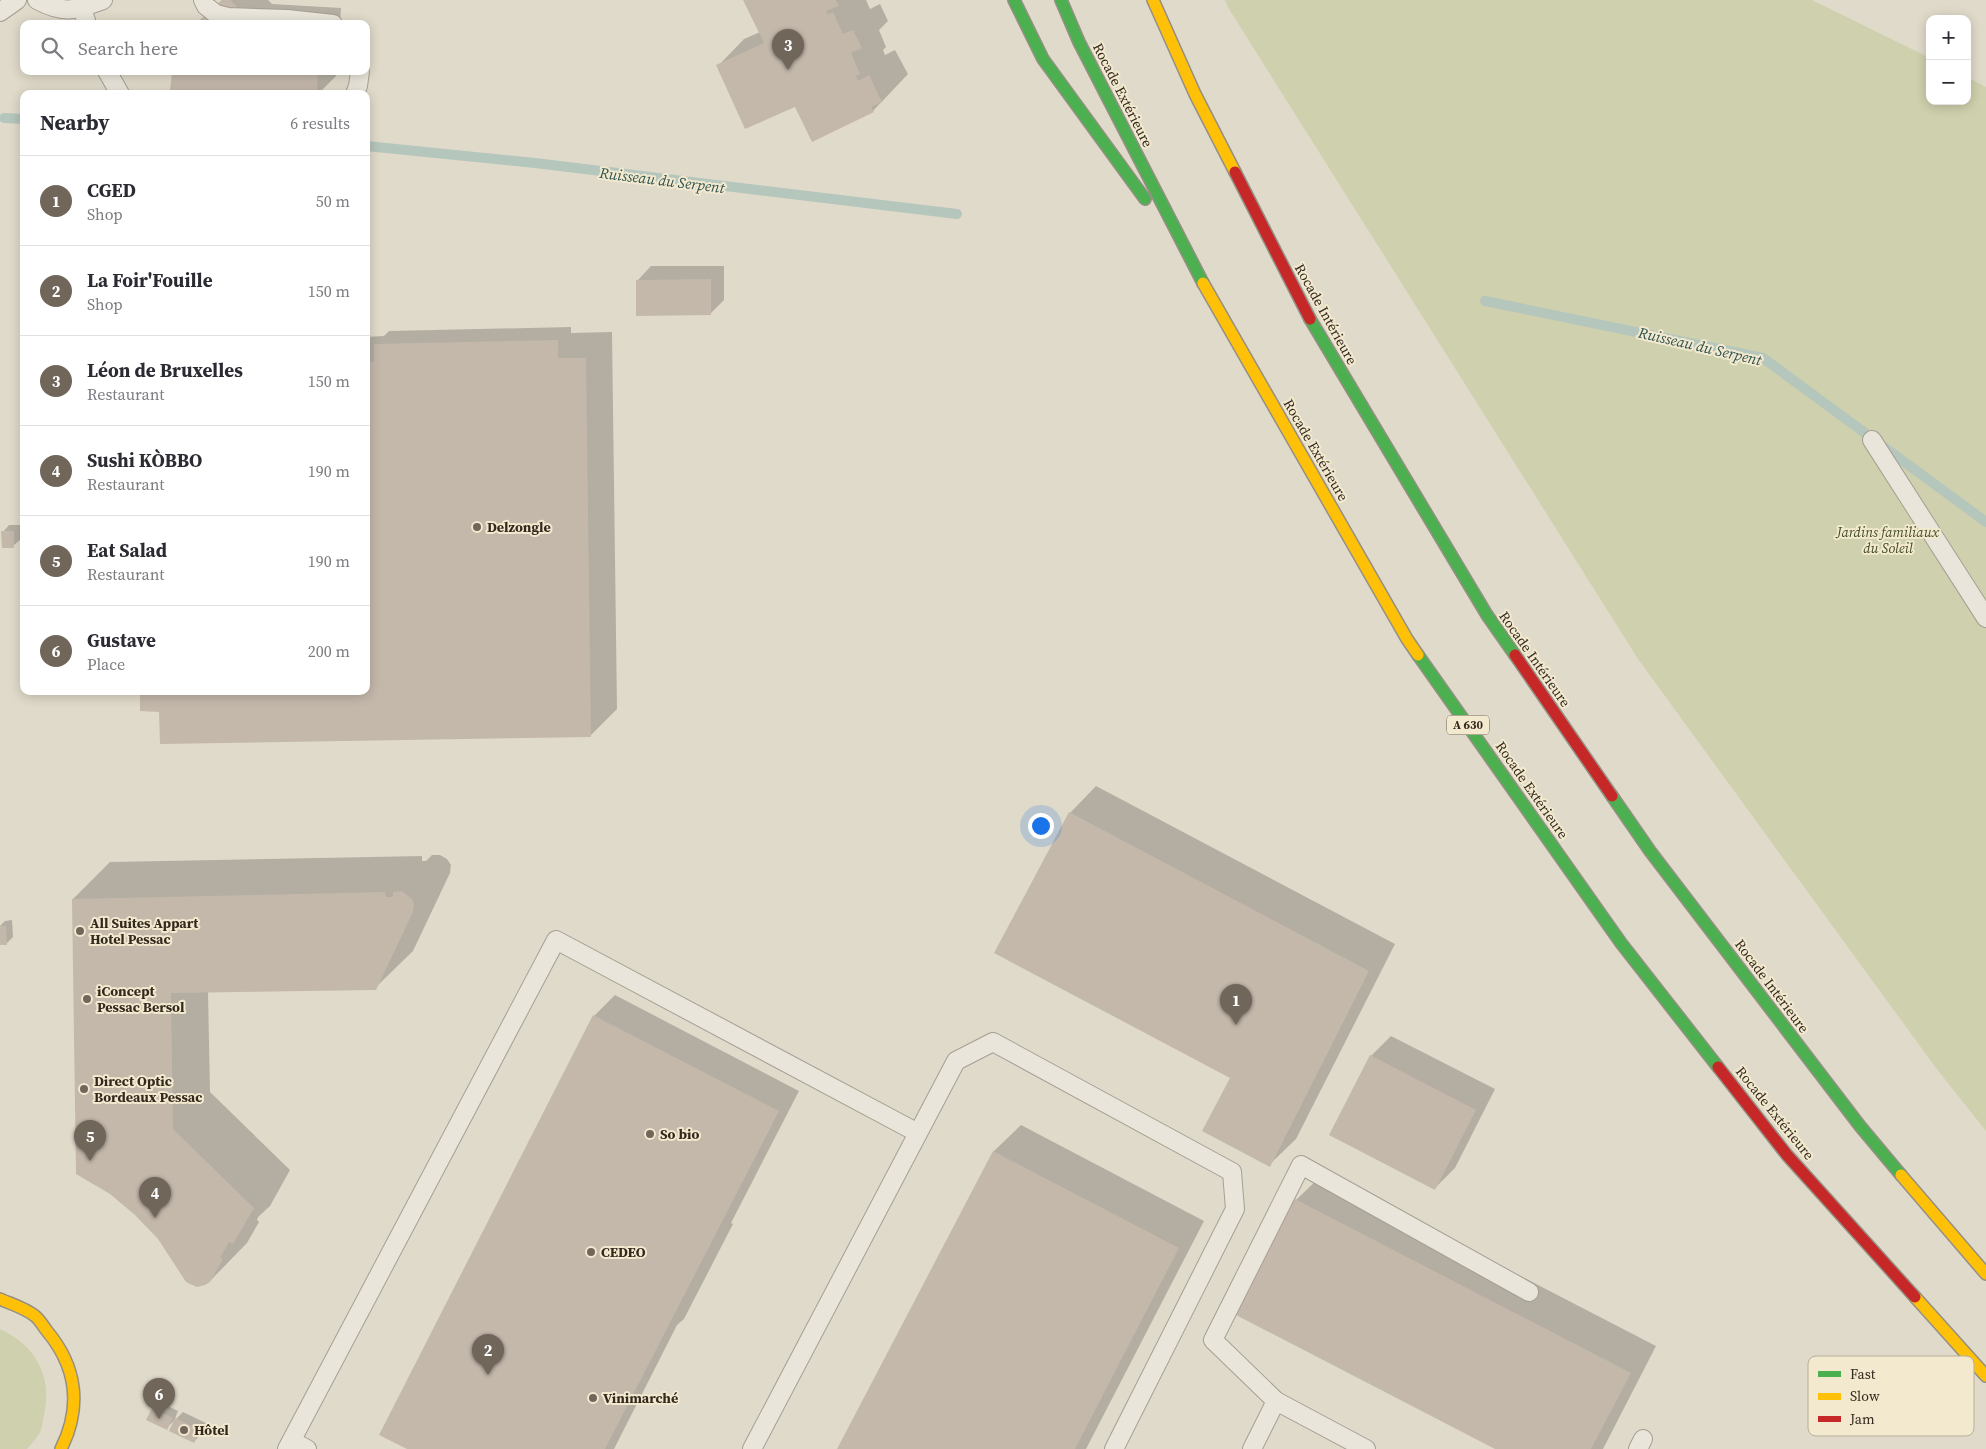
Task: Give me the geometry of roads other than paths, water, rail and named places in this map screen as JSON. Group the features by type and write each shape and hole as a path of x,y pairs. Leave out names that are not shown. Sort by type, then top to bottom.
{"main road":[{"path":"1014,0 1043,59 1196,270"},
{"name":"Rocade Extérieure","path":"1061,0 1079,42 1196,270 1407,639 1621,943 1787,1155 1968,1356"},
{"name":"Rocade Intérieure","path":"1153,0 1195,94 1319,337 1487,615 1650,851 1860,1126 1986,1274"},
{"path":"0,1299 33,1315 57,1340 72,1372 75,1408 66,1445"},
{"name":"Rocade Extérieure","path":"1974,1363 1986,1376"}],"lane":[{"path":"0,12 17,0"},
{"path":"37,0 49,6 84,16 103,0"},
{"path":"203,0 206,6 216,14 228,17 296,20"},
{"path":"109,75 118,90"},
{"path":"356,90 359,75"},
{"path":"1872,440 1986,618"},
{"path":"295,1446 556,940 918,1133"},
{"path":"752,1449 956,1061 993,1042 1232,1172 1235,1209 1114,1449"},
{"path":"1366,1449 1276,1401 1213,1340 1301,1166 1529,1292"},
{"path":"1252,1449 1276,1401"}],"waterway":[{"name":"Ruisseau du Serpent","path":"4,118 20,119"},
{"name":"Ruisseau du Serpent","path":"370,146 535,163 957,214"},
{"name":"Ruisseau du Serpent","path":"1485,301 1763,358 1986,522"}],"place":[{"name":"Léon de Bruxelles","path":"788,70"},
{"name":"Delzongle","path":"477,527"},
{"name":"All Suites Appart Hotel Pessac","path":"80,931"},
{"name":"iConcept Pessac Bersol","path":"87,999"},
{"name":"CGED","path":"1236,1025"},
{"name":"Direct Optic Bordeaux Pessac","path":"84,1089"},
{"name":"So bio","path":"650,1134"},
{"name":"Eat Salad","path":"90,1161"},
{"name":"Sushi KÒBBO","path":"155,1218"},
{"name":"CEDEO","path":"591,1252"},
{"name":"La Foir'Fouille","path":"488,1375"},
{"name":"Vinimarché","path":"593,1398"},
{"name":"Gustave","path":"159,1419"},
{"name":"Hôtel","path":"184,1430"}],"park label":[{"name":"Jardins familiaux du Soleil","path":"1888,540"}]}
